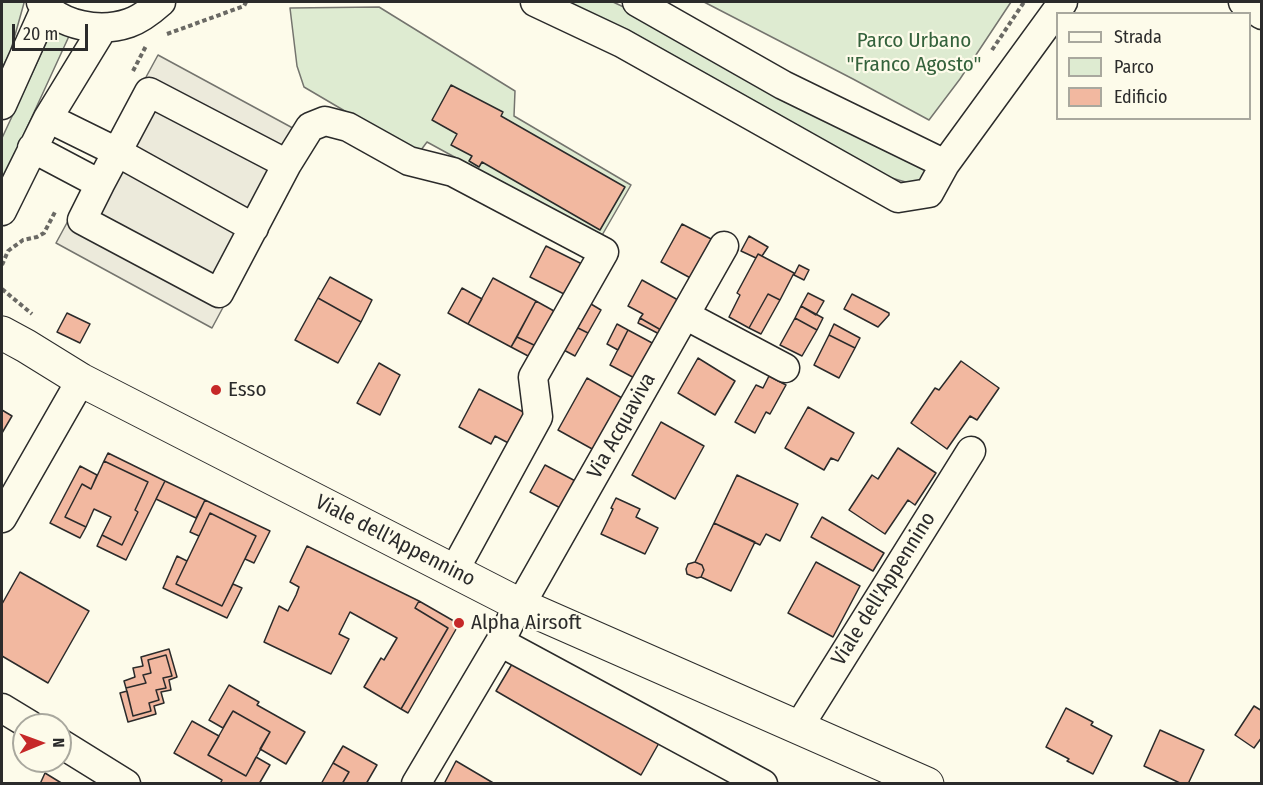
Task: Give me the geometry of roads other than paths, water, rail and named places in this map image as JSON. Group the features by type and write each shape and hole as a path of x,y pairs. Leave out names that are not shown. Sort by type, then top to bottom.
{"main road":[{"name":"Viale dell'Appennino","path":"2,333 81,380 520,605 927,783"}],"street":[{"path":"2,105 43,4 63,19 82,26 103,28 129,23 153,10 161,2"},
{"path":"535,2 622,43 898,198 929,193 945,164 1063,2"},
{"path":"637,2 783,85 945,164"},
{"path":"2,211 48,118 103,28"},
{"path":"286,164 149,92 82,220 219,293 286,164 310,127 325,121 348,127 409,161 453,172 604,252 533,376 538,417 454,571"},
{"path":"48,118 117,152 254,228"},
{"path":"32,148 100,184"},
{"name":"Via Acquaviva","path":"416,783 500,642 724,246"},
{"path":"685,315 785,368"},
{"path":"2,518 81,380"},
{"name":"Viale dell'Appennino","path":"798,728 971,451"},
{"path":"500,642 763,783"},
{"path":"72,750 126,783"}],"place":[{"name":"Esso","path":"216,390"},
{"name":"Alpha Airsoft","path":"459,623"}],"park label":[{"name":"Parco Urbano \"Franco Agosto\"","path":"914,53"}]}
